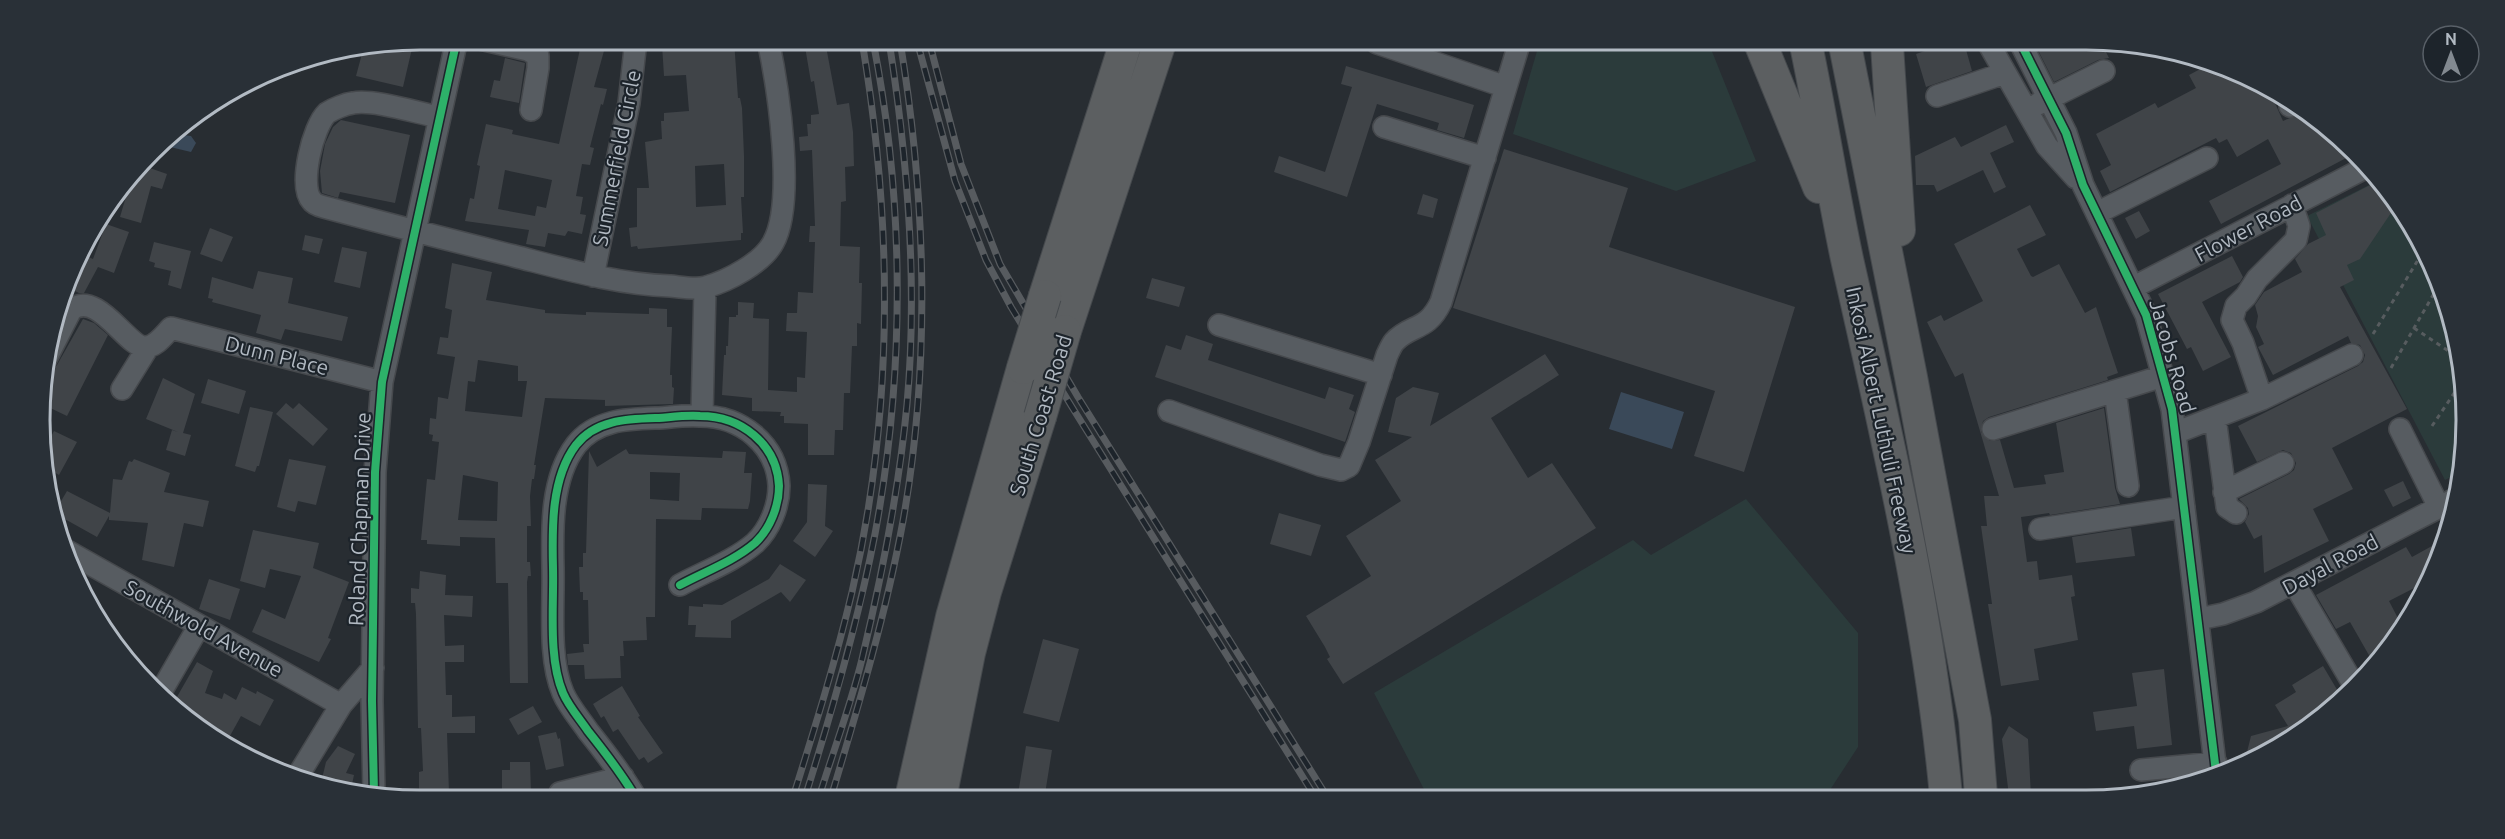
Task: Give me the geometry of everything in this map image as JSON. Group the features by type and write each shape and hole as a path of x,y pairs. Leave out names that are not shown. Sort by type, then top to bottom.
{"highway":[{"name":"South Coast Road","path":"913,790 955,606 1023,368 1123,50"},
{"name":"South Coast Road","path":"942,790 969,653 992,572 1065,331 1157,50"},
{"path":"1763,50 1847,258"},
{"name":"Inkosi Albert Luthuli Freeway","path":"1807,50 1847,258 1881,404 1911,554 1940,726 1945,790"},
{"name":"Inkosi Albert Luthuli Freeway","path":"1846,50 1911,377 1975,720 1981,790"},
{"path":"1887,50 1911,377"}],"street":[{"name":"Roland Chapman Drive","path":"374,786 375,472 382,382 455,50"},
{"path":"528,50 538,56 531,110"},
{"name":"Summerfield Circle","path":"593,276 629,103 635,50"},
{"name":"Summerfield Circle","path":"440,117 368,103 353,103 328,113 322,120 306,169 308,193 312,201 324,207 593,276 652,286 705,288 754,265 773,243 780,226 784,192 782,143 778,96 770,50"},
{"path":"1398,50 1506,87"},
{"path":"1169,411 1320,465 1341,470 1349,466 1394,342 1424,325 1436,314 1448,282 1517,50"},
{"name":"Jacobs Road","path":"1992,50 2047,146 2083,185"},
{"name":"Jacobs Road","path":"2024,50 2066,133 2083,185 2134,287 2151,328 2172,409 2216,765"},
{"path":"2026,109 2104,70"},
{"path":"1937,96 2006,73"},
{"path":"1384,127 1485,158"},
{"path":"2097,213 2207,158"},
{"name":"Flower Road","path":"2134,287 2359,171"},
{"path":"2262,399 2243,343 2232,320 2236,306 2246,297 2257,279 2296,240 2299,226 2292,205"},
{"path":"702,415 705,288"},
{"path":"61,329 76,306 83,305 97,310 141,346 148,347 122,389"},
{"path":"1219,325 1381,375"},
{"name":"Dunn Place","path":"148,347 158,342 171,328 382,382"},
{"path":"2175,433 2262,399 2352,355"},
{"path":"1994,429 2163,376"},
{"path":"2115,391 2128,486"},
{"path":"586,790 628,785 564,695 555,661 552,539 558,488 576,446 592,430 624,420 702,415 734,422 765,444 778,476 779,493 775,512 756,542 739,554 680,585"},
{"path":"2215,418 2227,507 2236,513"},
{"path":"2400,429 2446,500"},
{"path":"2224,492 2283,463"},
{"name":"Dayal Road","path":"2199,619 2223,614 2256,602 2445,504"},
{"path":"2040,529 2184,507"},
{"name":"Southwold Avenue","path":"76,556 341,705"},
{"path":"2294,583 2350,678"},
{"path":"164,687 199,626"},
{"path":"301,770 341,705 373,668"},
{"path":"2140,770 2211,767"}],"path":[{"path":"2373,334 2418,259"},
{"path":"2391,368 2433,294"},
{"path":"2414,328 2449,351"},
{"path":"2432,426 2455,393"}],"shaded area":[{"path":"1537,50 1711,50 1756,161 1676,191 1513,134"},
{"path":"2371,184 2406,235 2436,301 2448,347 2456,420 2450,477 2445,480 2307,216"},
{"path":"1746,499 1858,633 1858,747 1830,790 1424,790 1374,693 1633,540 1651,555"}],"water":[{"path":"183,135 191,136 196,143 191,152 170,147"},
{"path":"1621,392 1684,412 1672,449 1609,429"}],"building":[{"path":"412,50 403,87 356,76 362,55"},
{"path":"580,50 604,50 594,87 607,89 590,147 594,148 590,165 582,164 576,196 583,197 580,214 586,215 582,234 568,231 565,236 548,233 545,247 526,244 529,230 465,221 470,198 474,199 480,166 477,165 486,124 513,130 512,134 559,144","holes":["505,170 552,180 546,208 537,206 535,216 498,209"]},
{"path":"662,50 735,50 738,98 740,98 742,108 744,156 741,240 638,249 637,246 631,247 629,228 637,227 637,188 649,188 645,142 662,139 661,121 664,121 664,113 689,111 686,75 664,76","holes":["724,164 726,205 696,207 695,166"]},
{"path":"806,50 827,50 837,105 849,103 853,132 854,166 845,167 846,201 841,202 840,246 860,247 861,324 857,323 857,346 852,346 850,393 844,393 843,430 835,430 834,455 808,455 808,424 784,423 784,416 780,416 781,412 752,411 752,398 722,395 729,317 738,315 738,302 754,303 753,318 769,319 768,390 797,392 797,377 805,378 807,332 786,331 787,313 797,313 798,292 813,293 815,242 809,242 810,226 815,226 812,150 800,151 799,137 808,136 807,124 811,124 811,115 819,114 814,81 811,82"},
{"path":"1928,50 1966,50 1972,71 1926,87 1916,54"},
{"path":"2038,50 2105,50 2109,58 2098,60 2054,82"},
{"path":"505,58 525,63 519,103 490,97 494,80 500,81"},
{"path":"1346,66 1474,105 1464,138 1437,130 1439,123 1377,104 1347,197 1274,172 1279,156 1325,172 1352,87 1341,84"},
{"path":"2202,68 2270,99 2274,102 2283,121 2296,115 2347,158 2221,224 2209,201 2281,164 2268,139 2237,157 2227,139 2219,143 2216,138 2110,192 2100,171 2111,165 2096,134 2155,103 2158,108 2196,88 2189,75"},
{"path":"341,120 410,135 395,203 340,192 338,198 322,193 320,171 325,144 333,127"},
{"path":"2006,125 2014,142 1990,153 2006,187 1994,193 1983,170 1937,192 1934,185 1916,185 1915,156 1955,137 1961,147"},
{"path":"1504,149 1628,188 1609,247 1795,307 1744,472 1694,456 1715,391 1453,308"},
{"path":"149,168 167,174 162,189 151,186 141,223 120,217 127,193"},
{"path":"2371,185 2392,212 2360,259 2347,265 2354,280 2340,287 2407,409 2332,448 2353,489 2313,509 2329,541 2264,573 2262,535 2254,539 2245,522 2249,514 2248,508 2239,499 2289,474 2294,470 2296,463 2291,453 2283,450 2257,462 2238,426 2358,366 2363,362 2365,355 2360,345 2351,343 2348,336 2273,375 2258,347 2264,344 2256,327 2258,316 2255,305 2264,292 2302,272 2295,259 2308,244 2326,235 2316,213"},
{"path":"1423,194 1438,199 1433,218 1417,214"},
{"path":"2030,205 2046,235 2017,249 2031,276 2059,264 2085,313 2096,307 2118,373 2107,377 2108,380 1989,417 1983,421 1981,432 1990,441 2000,440 2014,488 2046,484 2044,475 2064,472 2056,423 2104,408 2115,488 2120,504 2021,517 2027,562 2037,561 2039,580 2072,575 2075,596 2071,597 2078,640 2034,649 2039,680 2001,686 1988,604 1992,604 1981,526 1987,526 1984,496 1999,496 1963,373 1955,377 1927,322 1941,315 1944,321 1983,301 1954,244"},
{"path":"2139,211 2150,231 2136,239 2125,218"},
{"path":"106,224 129,232 114,273 98,267 84,293 73,290 88,257 93,259"},
{"path":"210,228 233,237 222,262 200,254"},
{"path":"305,235 323,239 319,254 302,250"},
{"path":"154,242 191,251 181,289 168,285 171,271 154,267 155,263 149,261"},
{"path":"342,247 367,252 360,288 334,282"},
{"path":"2232,256 2243,277 2240,282 2202,302 2231,357 2203,371 2191,347 2187,349 2158,294"},
{"path":"452,263 492,272 486,300 545,310 545,313 649,314 649,308 667,309 667,327 672,327 670,375 672,375 672,387 674,388 673,404 605,406 605,400 545,398 530,496 531,526 527,526 527,562 530,562 531,576 528,576 527,582 528,683 510,683 508,583 496,583 495,538 460,537 460,546 427,544 427,540 421,540 427,479 435,480 439,442 432,441 433,435 429,434 430,418 436,419 438,397 448,399 455,357 437,354 440,337 448,338 452,310 445,308","holes":["478,360 518,366 518,381 527,381 522,417 465,411 468,381 475,382","463,475 498,482 497,521 458,520"]},
{"path":"258,271 293,278 288,303 348,317 342,341 285,329 281,340 256,333 261,315 212,302 213,299 208,298 212,277 253,289"},
{"path":"1152,278 1185,287 1179,307 1146,298"},
{"path":"83,319 94,323 108,335 67,416 50,408 53,371"},
{"path":"1186,335 1213,344 1208,360 1325,399 1329,387 1354,395 1349,409 1355,412 1345,442 1155,377 1166,345 1181,350"},
{"path":"1545,354 1559,375 1491,418 1528,478 1552,463 1596,528 1343,684 1327,659 1330,657 1306,616 1371,576 1346,536 1401,501 1375,460 1412,437 1388,432 1396,398 1413,387 1439,393 1430,426"},
{"path":"163,378 195,394 183,433 191,435 185,456 166,450 172,430 178,432 146,419"},
{"path":"208,379 246,391 239,414 201,403"},
{"path":"286,403 293,409 299,403 328,429 313,446 276,414"},
{"path":"250,407 273,412 259,466 255,472 235,466"},
{"path":"54,431 77,442 59,475 54,472 50,438"},
{"path":"626,449 629,454 722,458 723,451 746,452 744,473 752,473 748,509 702,508 701,520 656,519 655,617 646,617 647,640 623,641 624,656 620,656 621,678 585,679 584,665 568,665 567,654 584,652 583,644 589,644 588,600 583,600 583,592 580,592 579,567 583,567 583,553 586,553 589,451 597,467","holes":["650,472 680,473 679,501 650,499"]},
{"path":"134,459 170,473 164,492 209,501 203,527 184,523 174,567 142,560 148,523 109,520 109,516 97,537 63,518 60,504 67,491 110,513 113,479 122,480 129,461 132,462"},
{"path":"289,459 326,466 316,505 298,501 295,512 277,507"},
{"path":"2403,481 2411,498 2393,507 2384,490"},
{"path":"808,484 827,485 825,526 833,531 815,557 793,541 807,522"},
{"path":"1279,513 1321,525 1311,556 1270,544"},
{"path":"2131,528 2135,556 2076,563 2072,537"},
{"path":"253,530 319,543 313,568 349,582 328,638 331,639 319,662 252,632 262,609 285,619 301,576 270,569 265,588 240,581"},
{"path":"2433,545 2414,588 2389,601 2398,618 2370,656 2350,622 2336,629 2316,595 2406,547 2412,557"},
{"path":"780,564 806,580 790,602 781,592 731,621 731,638 695,637 696,625 688,625 689,606 722,605 769,579"},
{"path":"420,571 446,575 445,595 473,596 472,617 444,615 445,646 464,645 464,662 445,662 446,695 452,695 452,717 475,716 475,733 447,733 449,790 419,790 419,772 423,771 421,728 418,728 416,614 415,603 411,603 411,588 419,589"},
{"path":"209,579 240,589 230,620 199,609"},
{"path":"1043,639 1079,649 1059,722 1023,713"},
{"path":"197,662 213,671 205,693 222,699 224,693 236,700 242,687 256,694 257,691 274,700 260,726 241,716 229,737 176,698"},
{"path":"2323,666 2337,690 2291,727 2247,752 2251,736 2288,726 2275,705 2296,692 2292,685"},
{"path":"2164,669 2172,745 2137,749 2134,726 2096,731 2093,712 2137,706 2132,673"},
{"path":"622,686 640,716 638,717 663,753 648,763 644,757 639,760 618,729 613,732 604,716 601,718 593,704"},
{"path":"533,706 542,722 518,735 509,719"},
{"path":"2009,726 2028,739 2031,790 2008,790 2002,739"},
{"path":"556,732 558,739 560,738 564,766 546,770 538,736"},
{"path":"338,746 355,754 346,773 354,775 352,783 323,777 326,762"},
{"path":"1026,746 1052,750 1046,790 1019,790"},
{"path":"510,762 530,762 531,790 502,790 502,770 510,770"}],"railway":[{"path":"795,790 852,592 866,524 876,455 882,386 884,248 872,110 863,50"},
{"path":"807,790 861,600 875,534 892,412 896,350 896,225 884,102 875,50"},
{"path":"821,790 862,659 895,500 907,404 912,313 909,222 906,177 890,50"},
{"path":"833,790 889,590 903,521 918,402 922,281 920,220 909,100 901,50"},
{"path":"919,50 955,181 986,260 1011,307 1072,407 1311,790"},
{"path":"931,50 961,164 1000,264 1078,397 1323,790"}],"cycle path":[{"path":"374,786 372,701 375,472 382,382 455,50"},
{"path":"2024,50 2066,133 2083,185 2146,315 2172,409 2215,766"},
{"path":"631,790 568,703 558,679 555,664 553,520 557,488 568,458 576,445 593,430 625,420 690,416 715,417 729,421 754,435 772,457 777,471 779,494 773,517 765,531 755,543 738,555 680,585"}]}
